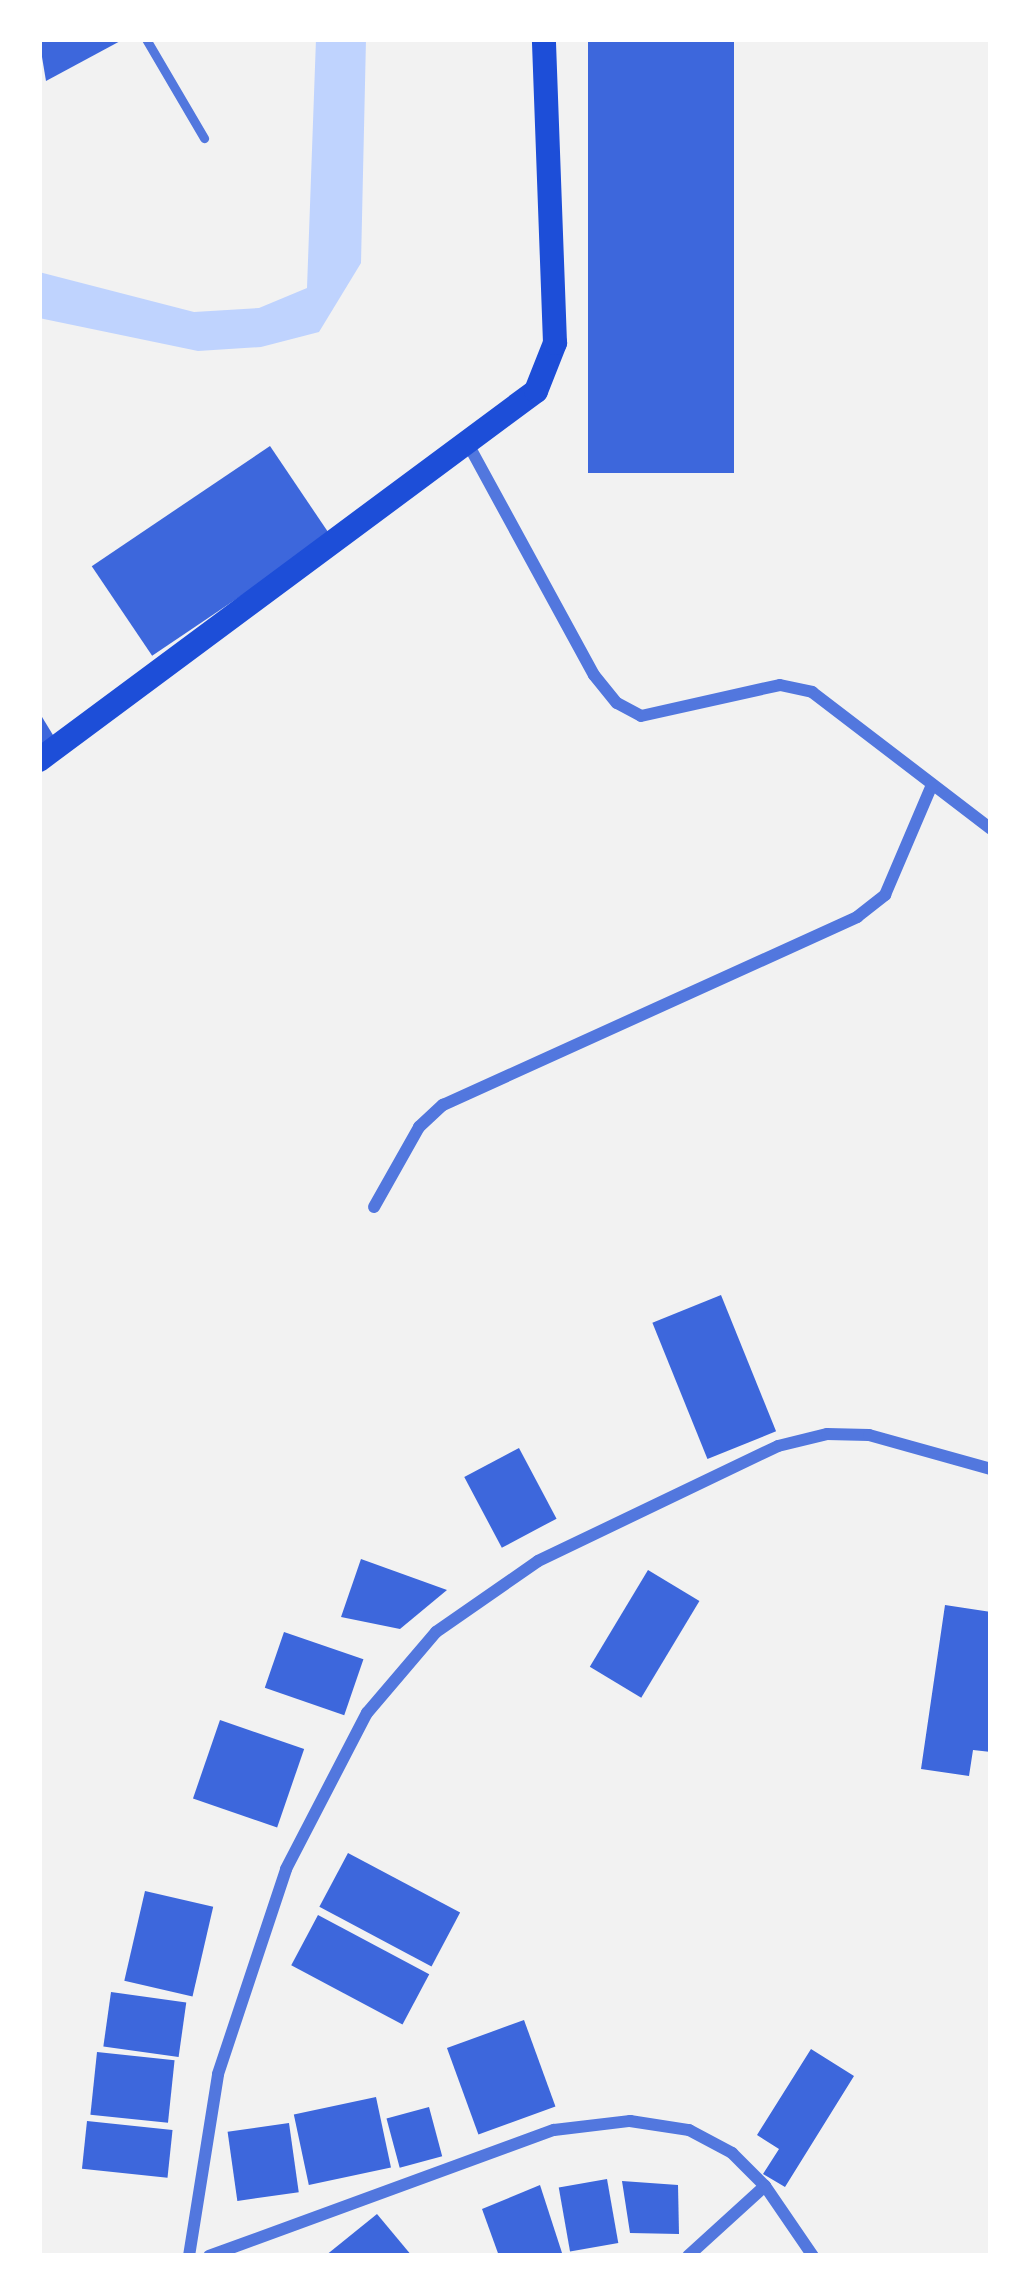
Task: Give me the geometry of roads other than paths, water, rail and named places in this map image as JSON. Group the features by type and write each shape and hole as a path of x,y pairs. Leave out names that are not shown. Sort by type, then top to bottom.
{"main road":[{"path":"39,760 536,391 556,343 544,39"}],"street":[{"path":"468,444 594,675 617,703 641,716 780,685 812,692 991,829"},
{"path":"374,1207 419,1127 443,1105 857,917 884,895 932,785"},
{"path":"189,2256 218,2074 286,1869 367,1713 436,1631 538,1561 778,1446 869,1435 991,1469"},
{"path":"209,2256 452,2164 573,2128 630,2121 689,2130 732,2152 765,2186 813,2256"},
{"path":"688,2256 765,2186"}],"lane":[{"path":"146,39 204,138"}],"water":[{"path":"316,39 366,39 361,263 319,332 261,347 198,351 39,318 39,272 194,312 259,308 307,288"}]}
